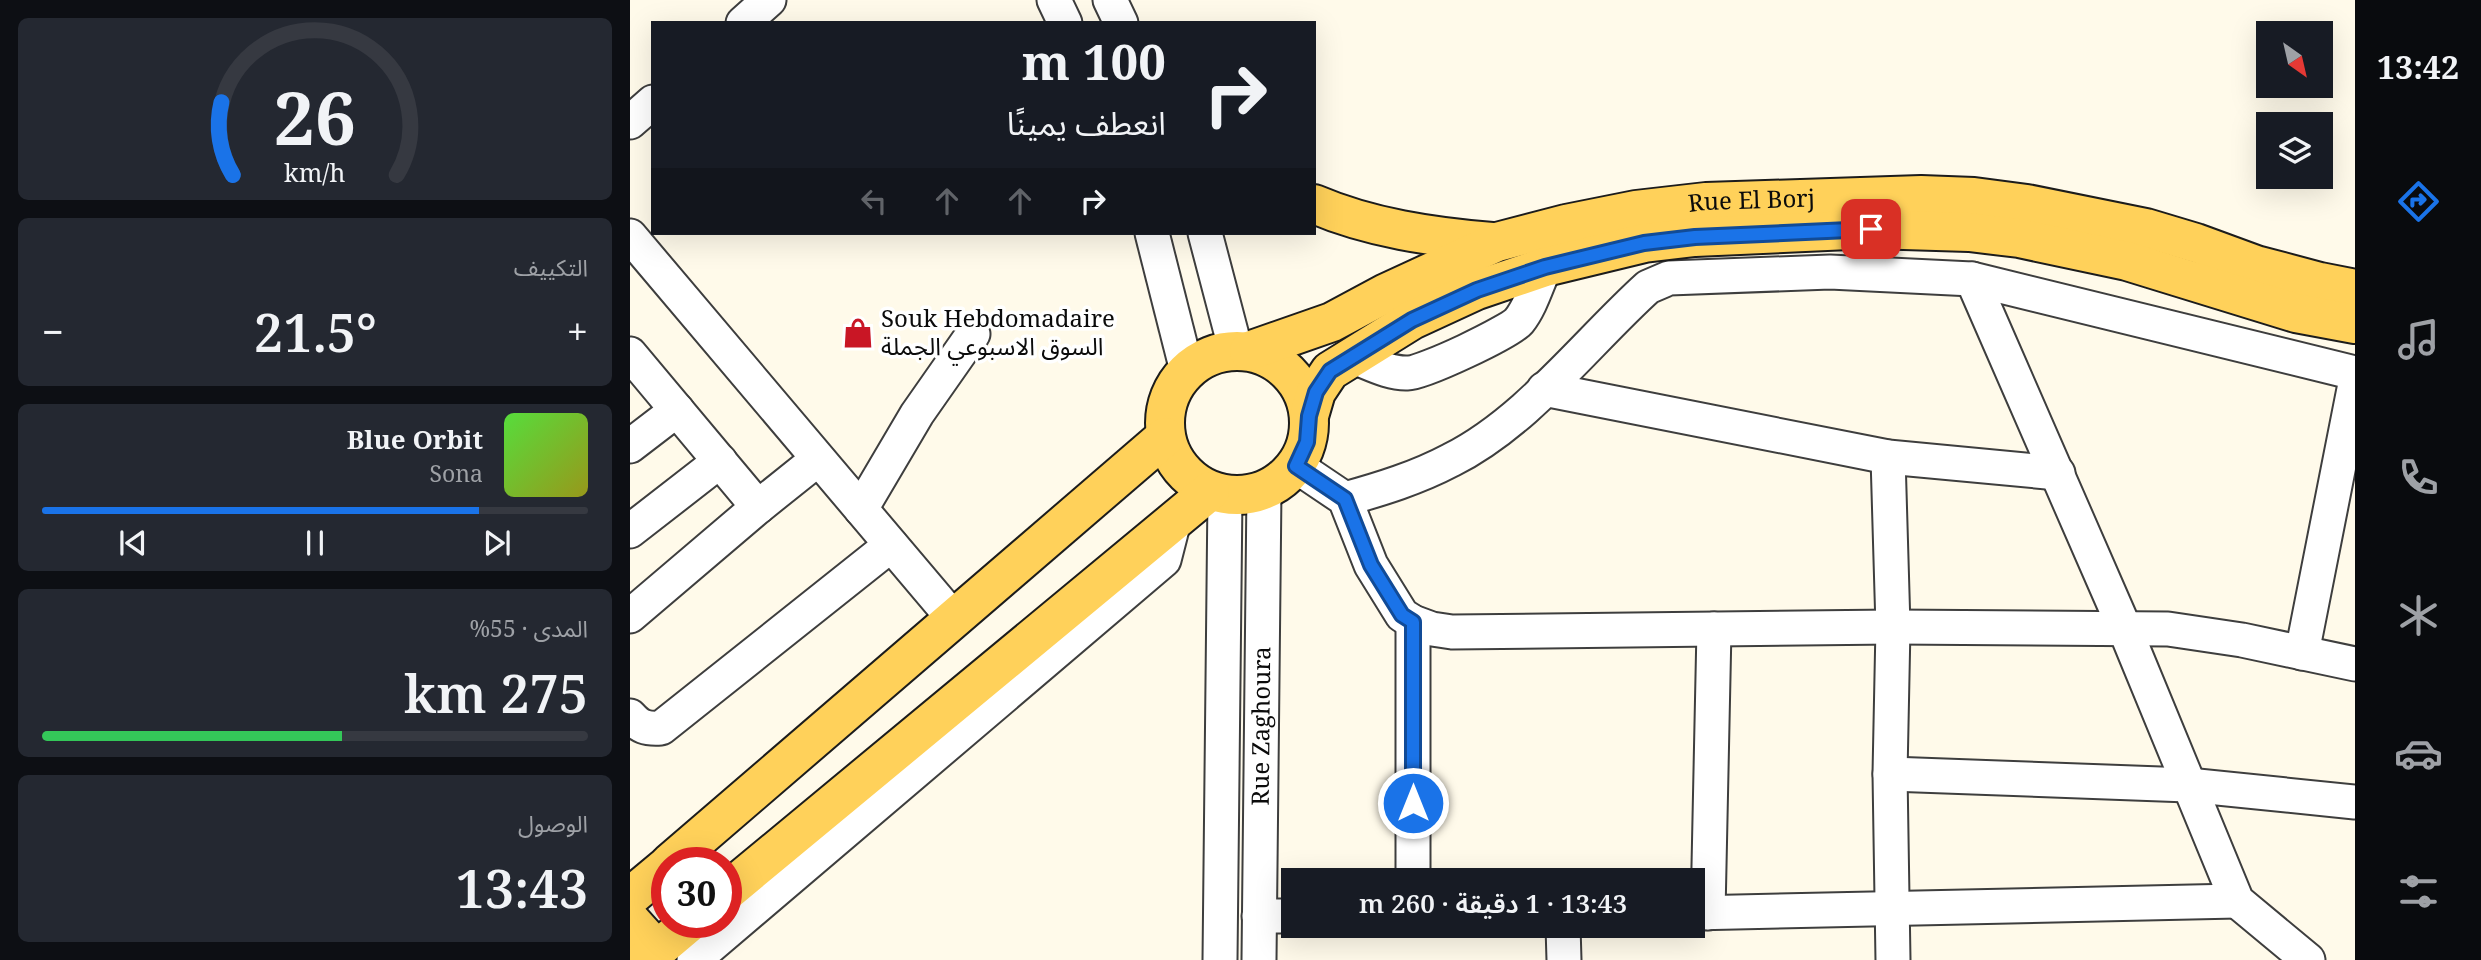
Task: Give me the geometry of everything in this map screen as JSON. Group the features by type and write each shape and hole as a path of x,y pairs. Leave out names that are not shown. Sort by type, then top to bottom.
{"main road":[{"name":"Rue El Borj","path":"1243,351 1332,322 1408,282 1497,243 1566,224 1636,210 1706,202 1869,195 1974,197 2040,206 2146,228 2256,265 2355,289"},
{"path":"1316,205 1379,226 1438,237 1497,243"},
{"name":"Rue El Borj","path":"1309,416 1316,392 1330,371 1412,320 1466,295 1545,267 1644,243 1695,237 1871,229 1969,232 2019,238 2127,261 2296,313 2355,324"},
{"path":"1243,351 1272,359 1290,373 1304,393 1309,416 1307,442 1296,466 1282,480 1264,490 1245,495 1217,493 1194,482 1181,470 1171,454 1165,437 1167,401 1175,385 1201,360 1218,353 1243,351"},
{"path":"688,847 1165,437"},
{"path":"742,879 1174,521 1217,493"},
{"path":"630,897 651,879"},
{"path":"630,920 651,955 671,938"}],"street":[{"path":"745,21 769,0"},
{"path":"1054,0 1064,21"},
{"path":"1110,0 1120,21"},
{"path":"630,122 651,104"},
{"path":"1153,235 1187,371"},
{"path":"1206,235 1243,351"},
{"path":"630,236 954,620"},
{"path":"1351,356 1396,372 1407,373 1427,368 1511,328 1524,313 1545,267"},
{"path":"1345,499 1400,483 1453,459 1501,428 1648,287 1669,278 1830,272 1972,279 2355,373"},
{"path":"1972,279 2124,627 2236,901 2308,960"},
{"path":"861,509 917,414 973,334"},
{"path":"630,354 758,507"},
{"path":"2302,653 2355,384"},
{"path":"1544,389 1888,457 2058,473"},
{"path":"630,446 677,410"},
{"path":"1888,457 1893,627 1890,774 1893,960"},
{"path":"630,616 818,459"},
{"path":"630,531 720,461"},
{"path":"1296,466 1345,499 1371,565 1402,615 1432,629 1452,632 2124,627 2168,629 2242,640 2355,664"},
{"name":"Rue Zaghoura","path":"1259,960 1264,490"},
{"name":"Rue Zaghoura","path":"1217,493 1220,960"},
{"path":"694,960 1164,560 1174,521"},
{"path":"630,716 637,724 647,729 661,728 891,545"},
{"path":"1413,622 1413,868"},
{"path":"1702,868 1714,629"},
{"path":"1890,774 2188,785 2355,802"},
{"path":"1705,913 1892,911 2236,901"},
{"path":"1259,916 1281,916"},
{"path":"1563,938 1564,960"}],"place":[{"name":"Souk Hebdomadaire السوق الاسبوعي الجملة","path":"858,333"}],"route":[{"path":"1413,803 1413,622 1402,615 1371,565 1345,499 1296,466 1307,442 1309,416 1316,392 1330,371 1412,320 1477,290 1545,267 1644,243 1695,237 1871,229"}]}
